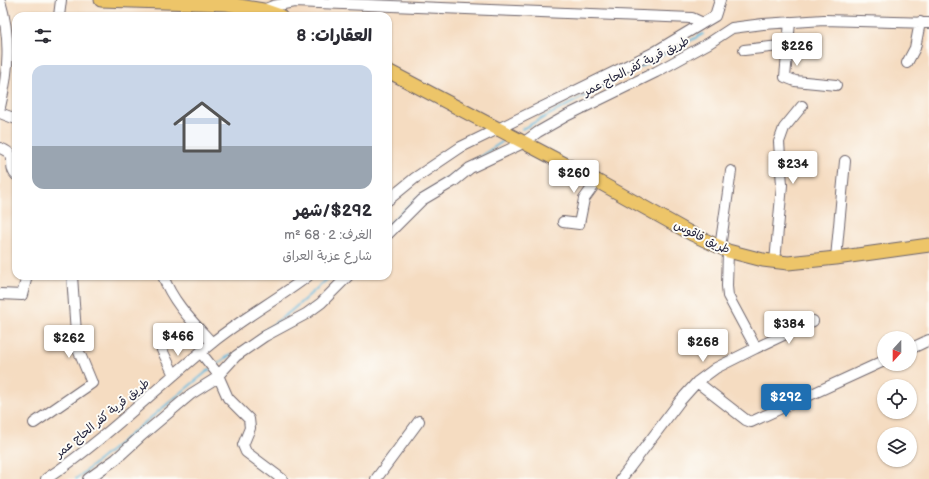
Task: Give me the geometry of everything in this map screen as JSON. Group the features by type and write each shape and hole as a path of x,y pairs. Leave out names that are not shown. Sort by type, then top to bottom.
{"main road":[{"path":"101,0 227,4 269,12"},
{"name":"طريق فاقوس","path":"392,73 724,250 750,258 788,263 929,245"}],"street":[{"path":"60,12 61,0"},
{"path":"720,0 714,16 726,30"},
{"path":"0,1 6,20 8,44 6,76 0,107"},
{"path":"263,10 273,6 294,2 403,4 692,18 703,23"},
{"name":"طريق قرية كفر الحاج عمر","path":"392,197 445,157 496,128 653,53 714,16"},
{"path":"790,22 786,78 795,81 836,85"},
{"name":"طريق قرية كفر الحاج عمر","path":"392,230 419,203 443,186 454,181 470,168 523,143 538,132 568,115 709,43 726,30 738,26 790,22 925,22"},
{"path":"907,64 925,22"},
{"path":"744,50 788,45"},
{"path":"775,262 782,185 779,142 784,128 802,106"},
{"path":"0,113 12,118"},
{"path":"0,148 6,150 12,156"},
{"path":"836,258 845,161"},
{"path":"731,171 724,250 726,286 728,296 756,348"},
{"path":"563,222 579,224 584,199 597,181"},
{"path":"0,294 22,295 26,280"},
{"path":"34,423 92,383 77,347 72,280"},
{"path":"165,280 170,293 178,304 212,343"},
{"name":"طريق قرية كفر الحاج عمر","path":"46,479 100,437 174,375 203,356 212,343 244,319 302,280"},
{"path":"88,479 116,459 231,361 256,342 306,314 344,280"},
{"path":"621,479 680,401 697,382 716,368 814,321"},
{"path":"917,346 929,340"},
{"path":"162,350 174,375"},
{"path":"203,356 217,374 228,398 249,420 250,428 243,445 246,452 282,479"},
{"path":"697,382 746,420 751,422 877,364"},
{"path":"376,479 419,421"}],"waterway":[{"path":"522,129 703,34"},
{"path":"392,221 414,200 502,142"},
{"path":"263,332 291,311 326,280"},
{"path":"215,366 231,354"},
{"path":"76,479 210,369"}]}
